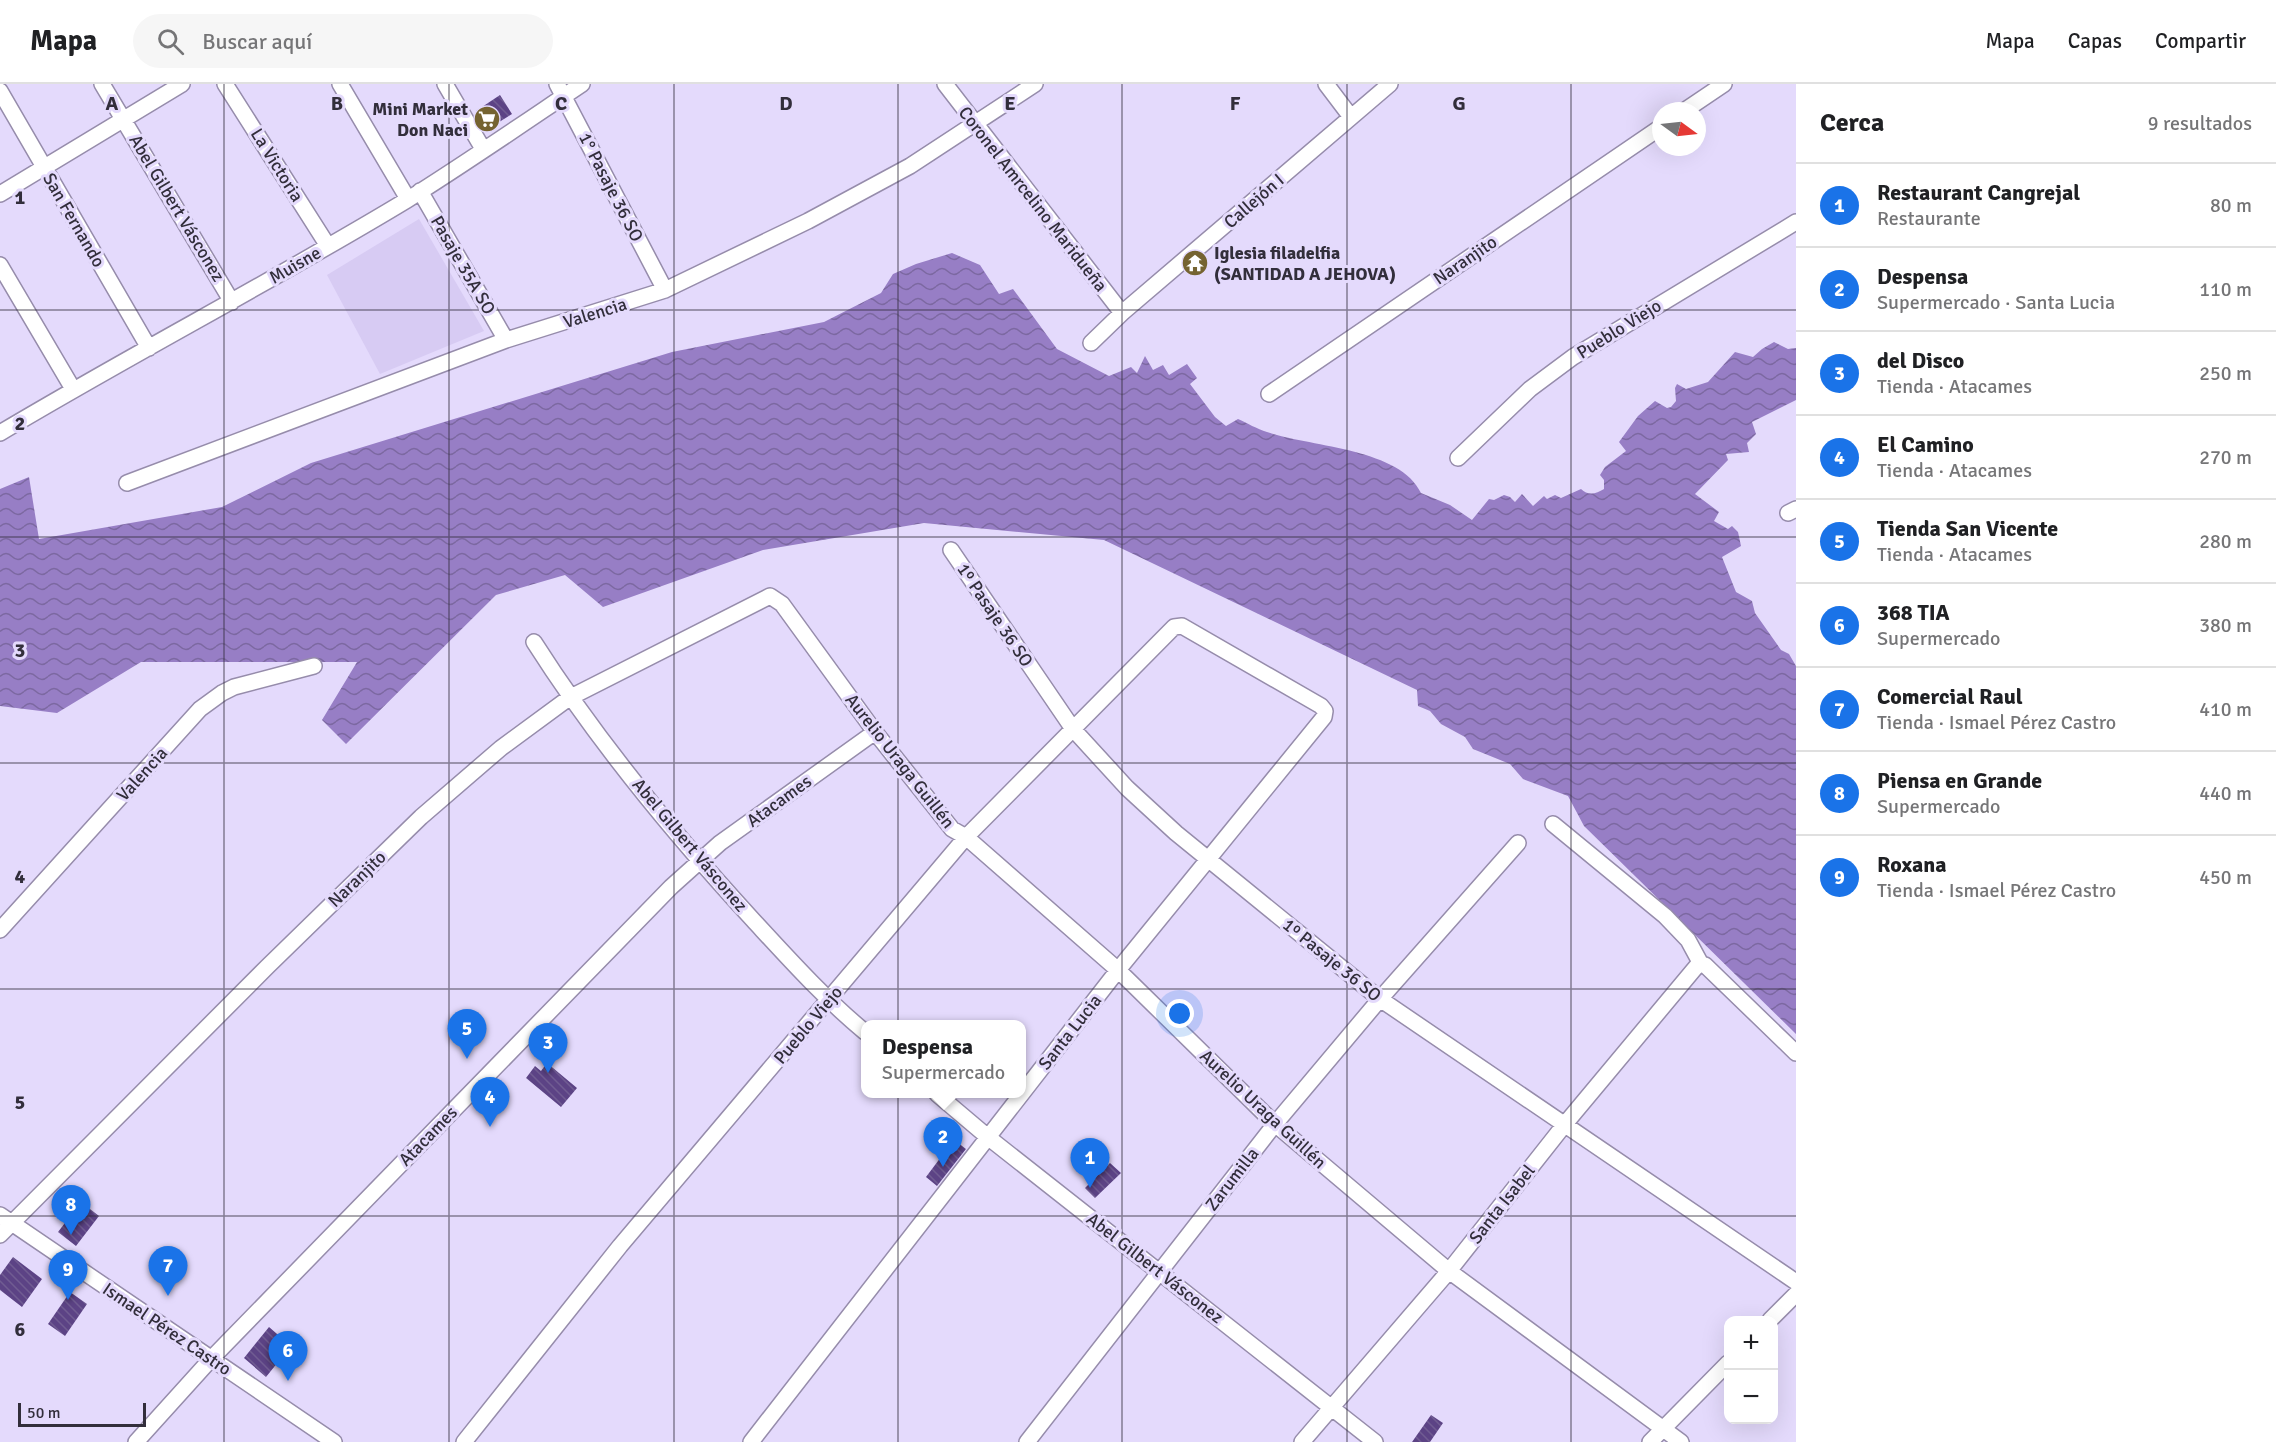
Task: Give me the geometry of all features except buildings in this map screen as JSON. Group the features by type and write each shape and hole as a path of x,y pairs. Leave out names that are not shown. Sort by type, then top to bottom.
{"street":[{"name":"Abel Gilbert Vásconez","path":"102,84 232,302"},
{"path":"0,194 45,169 182,84"},
{"name":"La Victoria","path":"225,84 328,246"},
{"name":"Pasaje 35A SO","path":"340,84 506,340"},
{"path":"445,84 483,149"},
{"name":"Muisne","path":"0,433 73,389 232,302 414,195 483,149 560,90 582,84"},
{"name":"Coronel Amrcelino Maridueña","path":"945,84 1122,313"},
{"name":"Valencia","path":"127,483 506,340 665,290 808,221 910,166 1035,84"},
{"path":"1326,84 1352,117"},
{"name":"Callejón I","path":"1091,343 1122,313 1390,84"},
{"path":"1697,102 1724,84"},
{"name":"1° Pasaje 36 SO","path":"560,90 665,290"},
{"name":"San Fernando","path":"0,91 149,348"},
{"name":"Naranjito","path":"1269,394 1652,133"},
{"name":"Pueblo Viejo","path":"1458,458 1530,389 1573,357 1796,222"},
{"path":"0,265 73,389"},
{"name":"1º Pasaje 36 SO","path":"951,550 1073,729 1128,788 1208,861 1380,999 1796,1282"},
{"name":"Naranjito","path":"0,1235 6,1220 422,817 501,748 569,698 770,596"},
{"name":"Aurelio Uraga Guillén","path":"770,596 782,604 875,732 950,827 966,837 1118,970 1275,1124 1449,1271 1681,1442"},
{"name":"Pueblo Viejo","path":"464,1442 620,1246 966,837 1174,627 1182,626 1321,706 1325,711"},
{"name":"Abel Gilbert Vásconez","path":"534,642 569,698 699,861 828,1001 861,1029"},
{"name":"Valencia","path":"0,930 200,709 234,687 314,666"},
{"name":"Santa Lucia","path":"1026,1089 1118,970 1324,717 1325,711"},
{"name":"Atacames","path":"136,1442 210,1359 654,904 720,843 875,732"},
{"path":"1553,824 1665,916 1688,940 1701,964 1722,981 1796,1053"},
{"name":"Zarumilla","path":"1027,1442 1275,1124 1380,999 1518,843"},
{"name":"Santa Isabel","path":"1302,1442 1449,1271 1565,1124 1696,967 1701,964"},
{"name":"Abel Gilbert Vásconez","path":"942,1098 988,1138 1375,1442"},
{"name":"Santa Lucia","path":"750,1442 1019,1098"},
{"name":"Ismael Pérez Castro","path":"6,1220 334,1442"},
{"path":"1774,1316 1796,1294"},
{"path":"1650,1442 1724,1367"}],"shaded area":[{"path":"419,219 484,331 380,374 327,275"}],"water":[{"path":"952,253 980,265 999,294 1013,289 1057,349 1109,376 1131,367 1137,373 1145,356 1153,370 1163,365 1169,375 1187,364 1197,378 1190,384 1215,417 1226,426 1238,419 1267,432 1374,458 1394,467 1410,478 1421,493 1450,505 1472,520 1489,499 1494,500 1504,495 1515,502 1522,494 1533,506 1544,496 1547,499 1555,495 1561,498 1581,489 1589,493 1601,491 1604,489 1604,480 1600,475 1605,467 1626,451 1619,442 1638,416 1655,401 1667,408 1671,407 1676,401 1677,384 1686,389 1708,382 1735,352 1753,357 1774,342 1788,349 1796,348 1796,400 1752,422 1756,434 1747,443 1749,452 1726,454 1728,460 1695,494 1719,512 1714,521 1728,529 1732,526 1738,532 1741,546 1722,557 1736,592 1752,601 1755,613 1781,650 1789,654 1796,666 1796,1034 1584,826 1568,796 1523,779 1510,764 1473,749 1465,737 1441,724 1430,711 1418,706 1417,690 1104,540 924,523 763,550 603,607 565,575 496,595 346,744 322,720 357,662 141,662 57,713 0,706 0,489 29,477 39,539 222,507 311,463 672,352 824,322 881,293 893,274"}],"place":[{"name":"Mini Market Don Naci","path":"487,119"},
{"name":"Iglesia filadelfia (SANTIDAD A JEHOVA)","path":"1195,263"},
{"name":"Tienda San Vicente","path":"467,1059"},
{"name":"del Disco","path":"548,1073"},
{"name":"El Camino","path":"490,1127"},
{"name":"Despensa","path":"943,1167"},
{"name":"Restaurant Cangrejal","path":"1090,1188"},
{"name":"Piensa en Grande","path":"71,1235"},
{"name":"Comercial Raul","path":"168,1296"},
{"name":"Roxana","path":"68,1300"},
{"name":"368 TIA","path":"288,1381"}]}
